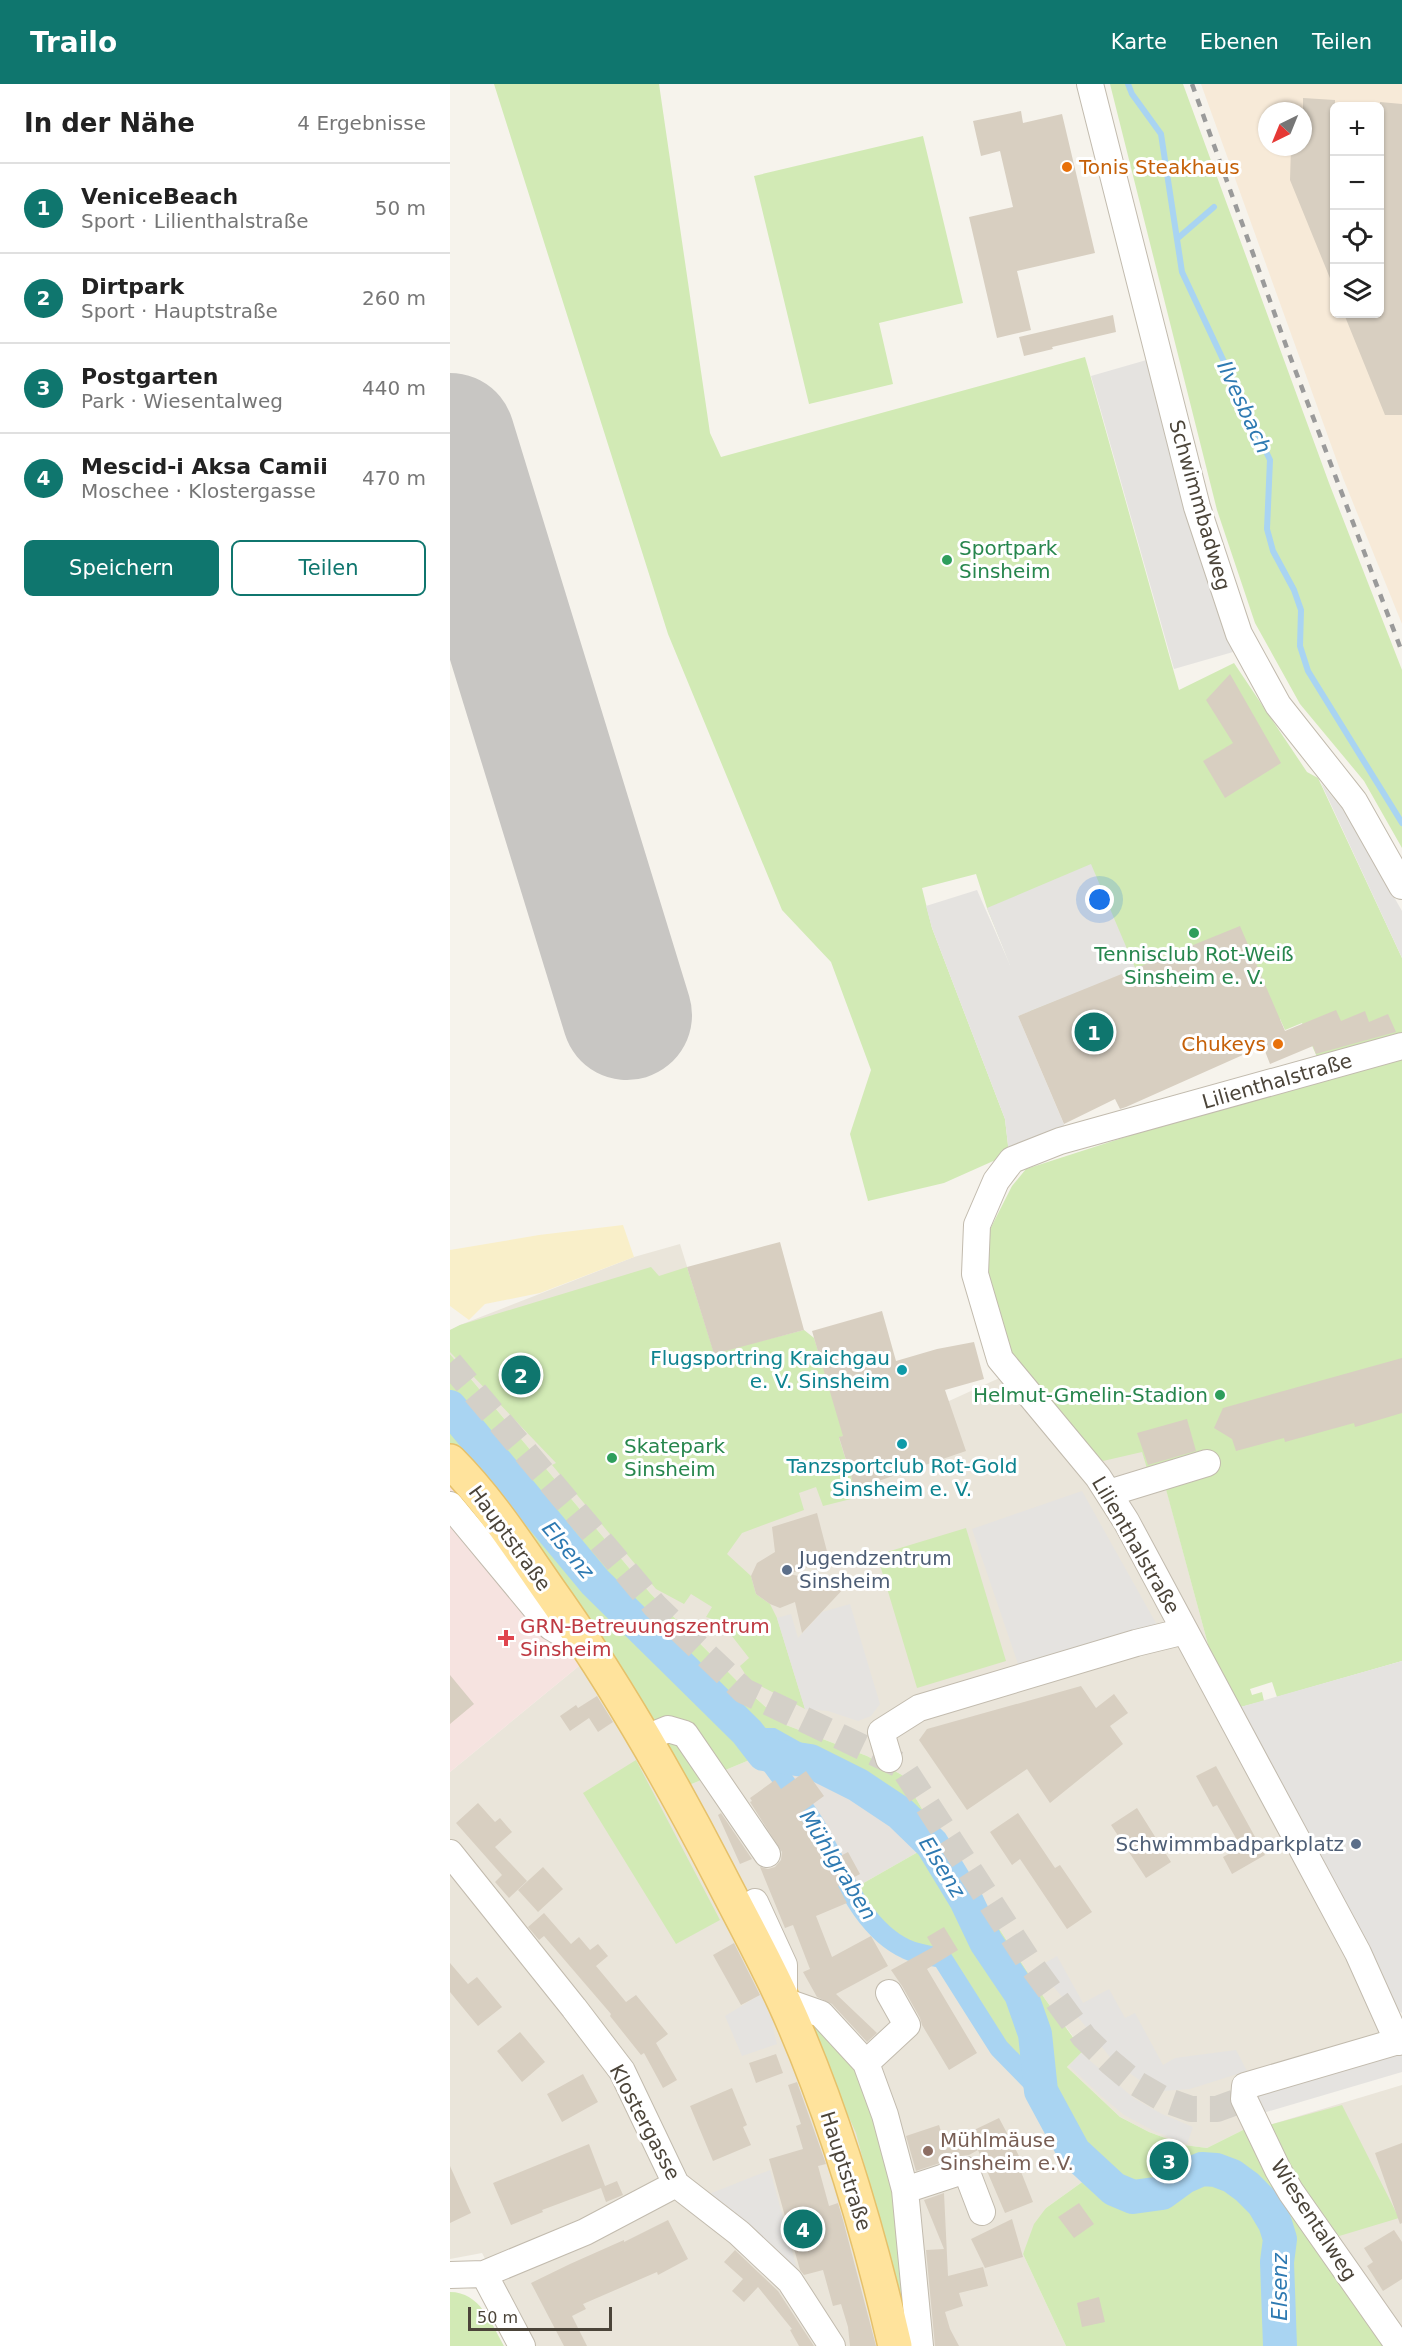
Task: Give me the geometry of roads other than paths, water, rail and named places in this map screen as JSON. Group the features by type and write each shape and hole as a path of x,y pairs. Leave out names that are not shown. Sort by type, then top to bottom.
{"main road":[{"name":"Hauptstraße","path":"450,1461 517,1541 592,1651 676,1791 784,2001 843,2154 895,2346"}],"street":[{"name":"Schwimmbadweg","path":"1090,84 1197,507 1239,634 1278,705 1354,801 1402,886"},
{"name":"Lilienthalstraße","path":"1245,2086 1400,2041 1358,1953 1126,1521 1098,1477 1000,1359 975,1274 977,1225 996,1181 1012,1160 1060,1141 1402,1046"},
{"path":"1108,1493 1207,1463"},
{"path":"450,1505 551,1627 592,1651"},
{"path":"889,1759 882,1732 919,1708 1136,1643 1185,1631"},
{"path":"645,1738 668,1729 685,1734 767,1854"},
{"name":"Klostergasse","path":"450,1853 622,2072 676,2184 739,2233 790,2281 832,2346"},
{"name":"Hauptstraße","path":"755,1902 784,1965 784,2001"},
{"path":"866,2063 907,2025 889,1993"},
{"path":"784,2001 822,2014 866,2063 885,2115 905,2190 920,2346"},
{"name":"Wiesentalweg","path":"1245,2086 1244,2099 1278,2170 1399,2346"},
{"path":"905,2190 966,2170 982,2212"},
{"path":"450,2275 484,2274 585,2232 676,2184"},
{"path":"484,2274 522,2346"}],"water":[{"path":"757,1728 775,1728 809,1747 858,1785 810,1761 764,1754 747,1732"}],"waterway":[{"name":"Ilvesbach","path":"1128,84 1132,94 1161,134 1182,272 1270,460 1267,529 1273,551 1294,590 1301,610 1300,646 1308,671 1402,823"},
{"path":"1178,238 1214,207"},
{"name":"Elsenz","path":"450,1407 595,1582 747,1732 764,1754 810,1761 858,1785 900,1813 932,1844 966,1900 986,1942 1021,1994 1035,2034 1041,2091 1074,2152 1114,2189 1133,2197 1162,2193 1184,2177 1202,2169 1216,2170 1232,2176 1263,2203 1275,2223 1280,2239 1277,2262 1280,2346"},
{"name":"Mühlgraben","path":"764,1754 809,1816 852,1895 876,1927 906,1949 942,1958 999,2048 1041,2091"}],"tunnel":[{"path":"450,1363 655,1606 744,1691 902,1766 1029,1962 1084,2037 1110,2062 1134,2082 1163,2099 1191,2109 1217,2109 1244,2099"}],"railway":[{"path":"1192,84 1288,351 1402,652"}],"place":[{"name":"Tonis Steakhaus","path":"1067,167"},
{"name":"Sportpark Sinsheim","path":"947,560"},
{"name":"Tennisclub Rot-Weiß Sinsheim e. V.","path":"1194,933"},
{"name":"VeniceBeach","path":"1094,1032"},
{"name":"Chukeys","path":"1278,1044"},
{"name":"Flugsportring Kraichgau e. V. Sinsheim","path":"902,1370"},
{"name":"Dirtpark","path":"521,1375"},
{"name":"Helmut-Gmelin-Stadion","path":"1220,1395"},
{"name":"Tanzsportclub Rot-Gold Sinsheim e. V.","path":"902,1444"},
{"name":"Skatepark Sinsheim","path":"612,1458"},
{"name":"Jugendzentrum Sinsheim","path":"787,1570"},
{"name":"GRN-Betreuungszentrum Sinsheim","path":"506,1638"},
{"name":"Schwimmbadparkplatz","path":"1356,1844"},
{"name":"Mühlmäuse Sinsheim e.V.","path":"928,2151"},
{"name":"Postgarten","path":"1169,2161"},
{"name":"Mescid-i Aksa Camii","path":"803,2229"}]}
